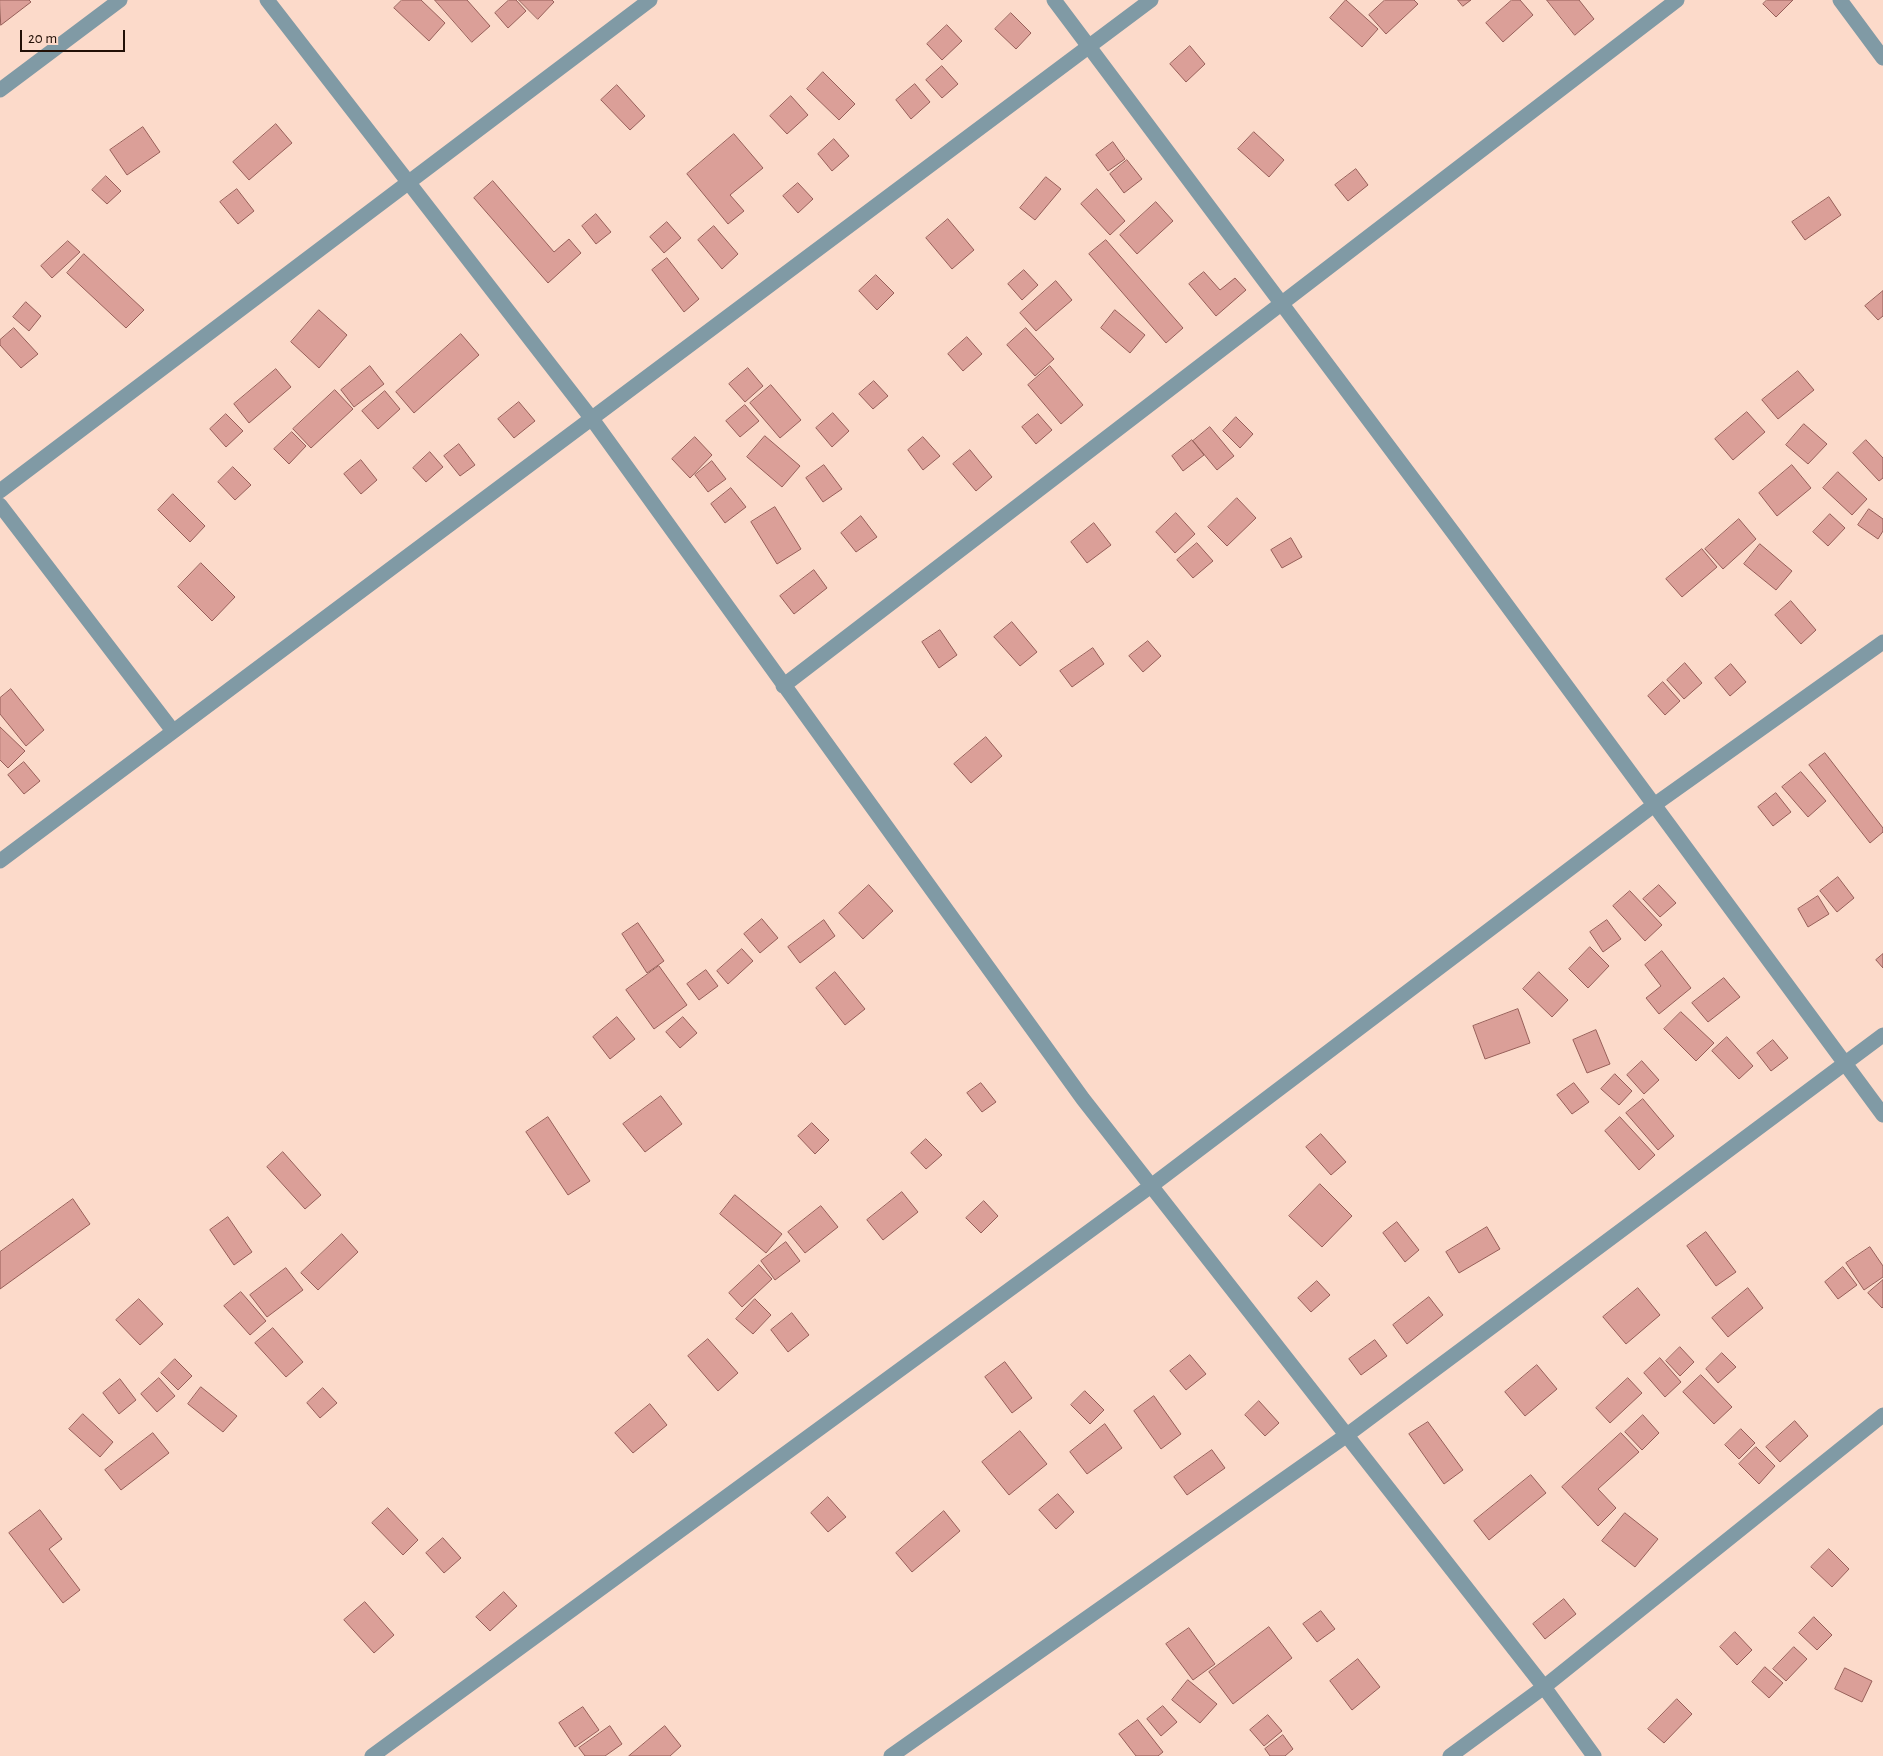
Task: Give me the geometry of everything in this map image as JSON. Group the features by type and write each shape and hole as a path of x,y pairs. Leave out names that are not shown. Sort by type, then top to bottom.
{"street":[{"path":"0,90 120,0"},
{"path":"267,0 592,419 1083,1099 1544,1687 1594,1756"},
{"path":"0,491 650,0"},
{"path":"1054,0 1282,304 1883,1115"},
{"path":"0,861 1151,0"},
{"path":"783,686 1677,0"},
{"path":"1840,0 1883,58"},
{"path":"0,505 173,731"},
{"path":"372,1756 1151,1186 1654,805 1883,642"},
{"path":"891,1756 1347,1435 1883,1035"},
{"path":"1450,1756 1544,1687 1883,1415"}],"building":[{"path":"0,0 29,0 31,2 1,25"},
{"path":"402,0 421,0 445,23 429,41 394,8"},
{"path":"435,0 467,0 490,26 472,42"},
{"path":"509,0 516,0 526,11 508,28 495,13"},
{"path":"519,0 552,0 554,2 538,19"},
{"path":"1346,0 1378,29 1362,47 1330,18"},
{"path":"1385,0 1414,0 1418,4 1386,34 1369,15"},
{"path":"1458,0 1471,0 1463,6"},
{"path":"1512,0 1520,0 1533,15 1503,42 1486,23"},
{"path":"1547,0 1579,0 1594,19 1575,35"},
{"path":"1767,0 1793,0 1776,17 1763,4"},
{"path":"1011,13 1031,33 1016,49 995,29"},
{"path":"947,25 962,41 942,60 927,44"},
{"path":"1190,46 1205,64 1186,82 1170,64"},
{"path":"942,66 958,84 942,98 926,80"},
{"path":"823,72 855,104 839,120 807,89"},
{"path":"915,84 930,102 911,119 896,100"},
{"path":"617,85 645,116 630,130 601,100"},
{"path":"791,96 808,115 787,134 770,116"},
{"path":"276,124 292,143 249,180 233,162"},
{"path":"143,127 160,152 127,175 110,150"},
{"path":"1254,132 1284,160 1269,177 1238,149"},
{"path":"734,134 763,168 730,195 744,211 728,224 687,174"},
{"path":"834,139 849,156 832,171 818,154"},
{"path":"1113,142 1125,159 1108,171 1096,155"},
{"path":"1127,160 1142,179 1124,193 1110,174"},
{"path":"1356,169 1368,185 1348,201 1335,185"},
{"path":"106,176 121,191 107,204 92,190"},
{"path":"1046,177 1061,189 1035,220 1020,208"},
{"path":"493,181 554,252 569,239 581,253 548,283 474,198"},
{"path":"798,183 813,199 798,213 783,196"},
{"path":"237,189 254,211 238,224 220,202"},
{"path":"1097,189 1125,221 1110,235 1081,204"},
{"path":"1829,197 1841,215 1805,240 1792,222"},
{"path":"1156,202 1173,221 1137,254 1120,235"},
{"path":"596,214 611,232 596,244 582,226"},
{"path":"948,219 974,250 952,269 926,238"},
{"path":"667,222 681,238 664,253 650,237"},
{"path":"714,226 738,254 722,269 698,240"},
{"path":"1106,240 1183,328 1166,343 1089,254"},
{"path":"68,241 80,252 52,278 41,266"},
{"path":"84,254 144,310 126,328 67,273"},
{"path":"667,258 699,299 684,312 652,270"},
{"path":"1024,270 1038,285 1022,300 1008,284"},
{"path":"1204,272 1220,290 1235,278 1246,290 1216,316 1189,284"},
{"path":"876,275 894,293 877,310 859,291"},
{"path":"1056,281 1072,300 1036,331 1020,313"},
{"path":"1883,291 1883,316 1878,320 1865,306"},
{"path":"26,302 41,316 29,331 13,317"},
{"path":"319,310 347,335 319,368 291,342"},
{"path":"1115,310 1145,335 1130,353 1101,328"},
{"path":"14,328 38,354 21,368 0,345 0,340"},
{"path":"1026,328 1054,359 1035,376 1007,345"},
{"path":"461,334 479,355 414,413 396,392"},
{"path":"967,337 982,354 963,371 948,354"},
{"path":"370,366 384,384 354,407 341,390"},
{"path":"1050,366 1083,405 1061,424 1028,385"},
{"path":"748,368 763,386 745,402 729,384"},
{"path":"276,369 291,387 249,423 234,404"},
{"path":"1798,371 1814,390 1778,419 1762,400"},
{"path":"874,381 888,396 873,409 859,394"},
{"path":"771,385 801,420 780,438 750,403"},
{"path":"335,390 353,409 311,448 293,429"},
{"path":"385,391 400,409 378,429 362,411"},
{"path":"519,402 535,421 514,438 498,419"},
{"path":"745,405 759,421 740,437 726,421"},
{"path":"1747,412 1765,432 1733,460 1715,439"},
{"path":"833,413 849,431 832,447 816,428"},
{"path":"226,414 243,431 226,447 210,429"},
{"path":"1038,414 1052,430 1036,444 1022,427"},
{"path":"1236,417 1253,434 1240,448 1223,431"},
{"path":"1804,424 1827,444 1808,464 1786,445"},
{"path":"1210,427 1234,456 1217,470 1193,441"},
{"path":"292,432 306,446 289,464 274,449"},
{"path":"765,436 800,466 782,487 747,457"},
{"path":"695,437 712,455 690,478 672,459"},
{"path":"923,437 940,456 923,470 908,450"},
{"path":"1192,440 1204,455 1183,471 1172,456"},
{"path":"1866,440 1883,458 1883,478 1879,481 1853,453"},
{"path":"459,444 475,465 460,476 444,456"},
{"path":"970,450 992,477 976,491 953,464"},
{"path":"430,452 443,467 426,482 413,468"},
{"path":"361,460 377,480 361,494 344,474"},
{"path":"712,461 726,479 708,492 695,475"},
{"path":"824,465 842,489 823,502 806,478"},
{"path":"1792,465 1811,488 1777,516 1759,493"},
{"path":"233,467 251,485 235,500 218,482"},
{"path":"1838,472 1867,499 1852,515 1823,488"},
{"path":"731,488 746,507 725,523 711,504"},
{"path":"173,494 205,526 190,542 158,510"},
{"path":"1237,498 1256,518 1227,546 1208,527"},
{"path":"775,507 801,549 777,564 751,522"},
{"path":"1869,509 1883,519 1883,531 1878,539 1858,525"},
{"path":"1176,513 1195,534 1175,553 1156,532"},
{"path":"1830,514 1845,528 1828,546 1813,532"},
{"path":"861,516 877,537 856,552 841,533"},
{"path":"1739,519 1756,539 1723,569 1705,549"},
{"path":"1094,523 1111,545 1087,563 1071,542"},
{"path":"1291,538 1302,557 1282,568 1271,550"},
{"path":"1197,543 1213,561 1193,578 1177,560"},
{"path":"1760,544 1792,571 1776,590 1744,564"},
{"path":"1702,549 1717,567 1682,597 1666,579"},
{"path":"201,563 235,597 212,621 178,587"},
{"path":"814,570 827,588 794,614 780,596"},
{"path":"1791,601 1816,630 1801,644 1775,615"},
{"path":"1012,622 1037,652 1020,666 994,637"},
{"path":"940,630 957,655 939,668 922,642"},
{"path":"1148,641 1161,656 1143,672 1129,656"},
{"path":"1093,648 1104,664 1072,687 1060,671"},
{"path":"1685,663 1702,683 1684,699 1667,680"},
{"path":"1731,664 1746,682 1730,696 1715,678"},
{"path":"1663,682 1680,701 1665,715 1648,696"},
{"path":"11,689 44,730 26,746 0,714 0,698"},
{"path":"0,727 25,751 8,768 0,760"},
{"path":"986,737 1002,756 971,783 954,764"},
{"path":"1825,753 1883,828 1883,832 1870,843 1809,765"},
{"path":"24,762 40,781 24,794 8,775"},
{"path":"1801,772 1826,801 1808,817 1782,787"},
{"path":"1776,793 1791,812 1773,826 1758,807"},
{"path":"1838,877 1854,898 1837,912 1820,891"},
{"path":"869,885 893,911 863,939 839,913"},
{"path":"1659,885 1676,903 1660,917 1643,899"},
{"path":"1630,891 1662,925 1645,941 1613,906"},
{"path":"1818,896 1829,914 1808,927 1798,909"},
{"path":"762,919 778,938 760,953 744,934"},
{"path":"824,920 835,936 800,963 788,947"},
{"path":"1607,920 1621,939 1603,952 1590,932"},
{"path":"638,923 664,961 647,973 622,934"},
{"path":"1590,947 1609,966 1588,988 1569,969"},
{"path":"742,949 753,961 728,984 717,971"},
{"path":"1662,951 1691,988 1659,1014 1646,998 1661,986 1645,965"},
{"path":"1883,954 1883,968 1876,960"},
{"path":"659,966 687,1005 654,1029 626,990"},
{"path":"706,970 718,986 699,1000 687,984"},
{"path":"835,972 865,1009 845,1025 816,988"},
{"path":"1539,972 1568,1000 1552,1017 1523,989"},
{"path":"1724,978 1740,997 1708,1022 1692,1003"},
{"path":"1518,1009 1530,1043 1485,1059 1473,1026"},
{"path":"1681,1012 1714,1043 1696,1061 1664,1029"},
{"path":"617,1017 635,1039 610,1059 593,1037"},
{"path":"683,1017 697,1033 680,1048 666,1032"},
{"path":"1596,1030 1610,1064 1587,1073 1573,1040"},
{"path":"1727,1037 1753,1066 1739,1079 1712,1051"},
{"path":"1773,1040 1788,1058 1771,1071 1757,1053"},
{"path":"1642,1061 1659,1080 1644,1094 1627,1075"},
{"path":"1615,1074 1632,1091 1619,1105 1601,1089"},
{"path":"981,1083 996,1102 982,1112 967,1093"},
{"path":"1574,1083 1589,1102 1572,1114 1557,1095"},
{"path":"661,1096 682,1124 645,1152 623,1124"},
{"path":"1643,1099 1674,1136 1658,1150 1626,1113"},
{"path":"548,1117 590,1181 568,1195 526,1132"},
{"path":"1620,1117 1655,1155 1639,1170 1605,1131"},
{"path":"812,1123 829,1140 815,1154 798,1136"},
{"path":"1321,1134 1346,1162 1331,1175 1306,1147"},
{"path":"926,1139 942,1155 926,1169 911,1153"},
{"path":"283,1152 321,1195 305,1209 267,1167"},
{"path":"1320,1184 1352,1216 1322,1247 1289,1216"},
{"path":"902,1192 918,1212 883,1240 867,1220"},
{"path":"735,1195 782,1234 766,1253 720,1214"},
{"path":"73,1199 90,1224 0,1289 0,1252"},
{"path":"984,1201 998,1216 981,1233 966,1218"},
{"path":"821,1206 838,1227 805,1253 788,1232"},
{"path":"228,1217 252,1252 234,1265 210,1230"},
{"path":"1397,1222 1419,1250 1405,1262 1383,1233"},
{"path":"1487,1227 1500,1249 1459,1273 1446,1252"},
{"path":"1706,1232 1736,1272 1716,1286 1687,1246"},
{"path":"342,1234 358,1252 318,1290 301,1273"},
{"path":"786,1242 800,1261 775,1280 761,1261"},
{"path":"1870,1247 1883,1266 1883,1277 1864,1290 1846,1263"},
{"path":"759,1265 772,1279 742,1307 729,1293"},
{"path":"1843,1267 1857,1285 1838,1299 1825,1282"},
{"path":"286,1268 303,1290 267,1317 250,1295"},
{"path":"1883,1280 1883,1307 1882,1308 1868,1293"},
{"path":"1317,1281 1330,1295 1311,1312 1298,1298"},
{"path":"1638,1288 1660,1315 1626,1344 1603,1317"},
{"path":"1748,1288 1763,1308 1728,1337 1712,1318"},
{"path":"241,1292 266,1321 250,1335 224,1306"},
{"path":"1429,1297 1443,1315 1407,1344 1393,1325"},
{"path":"139,1299 163,1324 140,1345 116,1320"},
{"path":"755,1299 771,1315 753,1334 736,1319"},
{"path":"792,1313 809,1335 788,1352 771,1330"},
{"path":"273,1328 303,1362 286,1377 255,1343"},
{"path":"708,1339 738,1373 718,1391 688,1356"},
{"path":"1375,1340 1387,1356 1361,1375 1349,1359"},
{"path":"1680,1347 1694,1362 1680,1376 1666,1361"},
{"path":"1722,1353 1736,1367 1718,1383 1706,1369"},
{"path":"1190,1355 1206,1374 1186,1390 1170,1371"},
{"path":"1660,1358 1681,1382 1665,1397 1644,1373"},
{"path":"175,1359 192,1376 178,1390 161,1373"},
{"path":"1005,1362 1032,1398 1012,1413 985,1377"},
{"path":"1537,1365 1557,1389 1525,1416 1505,1392"},
{"path":"1701,1375 1732,1407 1714,1424 1683,1392"},
{"path":"159,1378 175,1396 157,1412 141,1394"},
{"path":"1628,1378 1642,1393 1610,1423 1596,1408"},
{"path":"120,1379 136,1400 119,1414 103,1393"},
{"path":"201,1387 237,1416 223,1432 188,1404"},
{"path":"323,1388 337,1403 320,1418 307,1403"},
{"path":"1085,1391 1104,1410 1090,1424 1071,1405"},
{"path":"1154,1396 1181,1434 1161,1449 1134,1411"},
{"path":"1259,1401 1279,1423 1265,1436 1245,1415"},
{"path":"650,1404 667,1425 633,1453 615,1433"},
{"path":"83,1414 113,1442 100,1457 69,1429"},
{"path":"1643,1415 1659,1433 1642,1450 1625,1432"},
{"path":"1795,1421 1808,1436 1780,1462 1766,1447"},
{"path":"1428,1422 1463,1470 1444,1484 1409,1434"},
{"path":"1105,1424 1122,1448 1087,1474 1070,1452"},
{"path":"1741,1429 1755,1443 1739,1459 1725,1445"},
{"path":"1020,1431 1047,1464 1009,1495 982,1462"},
{"path":"153,1433 169,1453 121,1490 105,1470"},
{"path":"1621,1433 1639,1452 1598,1489 1616,1508 1598,1526 1562,1487"},
{"path":"1756,1447 1775,1466 1759,1484 1739,1464"},
{"path":"1212,1450 1225,1468 1187,1495 1174,1477"},
{"path":"1531,1475 1546,1493 1489,1540 1474,1521"},
{"path":"1058,1494 1074,1512 1056,1529 1039,1510"},
{"path":"828,1497 846,1517 828,1532 811,1513"},
{"path":"388,1508 418,1540 403,1555 372,1523"},
{"path":"40,1510 62,1539 49,1549 80,1590 63,1603 9,1533"},
{"path":"944,1511 960,1531 912,1572 896,1553"},
{"path":"1625,1513 1658,1539 1635,1567 1602,1541"},
{"path":"443,1538 461,1558 444,1573 426,1553"},
{"path":"1829,1549 1849,1569 1832,1587 1811,1567"},
{"path":"504,1592 517,1606 490,1631 476,1617"},
{"path":"1564,1599 1576,1614 1545,1639 1533,1624"},
{"path":"365,1602 394,1635 374,1653 344,1620"},
{"path":"1321,1611 1335,1629 1317,1642 1303,1624"},
{"path":"1814,1617 1832,1635 1817,1650 1799,1633"},
{"path":"1269,1627 1292,1658 1233,1704 1209,1672"},
{"path":"1189,1628 1215,1664 1193,1680 1166,1644"},
{"path":"1735,1632 1752,1650 1737,1665 1720,1647"},
{"path":"1794,1647 1807,1659 1786,1681 1773,1669"},
{"path":"1358,1659 1380,1687 1352,1710 1330,1681"},
{"path":"1765,1667 1783,1683 1769,1698 1752,1682"},
{"path":"1845,1668 1872,1681 1862,1702 1835,1689"},
{"path":"1188,1680 1217,1704 1200,1723 1172,1700"},
{"path":"1677,1699 1692,1714 1664,1743 1648,1729"},
{"path":"1163,1706 1177,1722 1161,1736 1147,1719"},
{"path":"583,1707 599,1730 575,1747 559,1723"},
{"path":"1268,1715 1282,1731 1264,1746 1250,1730"},
{"path":"1138,1720 1163,1752 1158,1756 1136,1756 1119,1734"},
{"path":"610,1726 622,1744 605,1756 585,1756 579,1748"},
{"path":"665,1726 681,1746 670,1756 629,1756"},
{"path":"1283,1735 1293,1749 1285,1756 1270,1756 1265,1749"}]}
